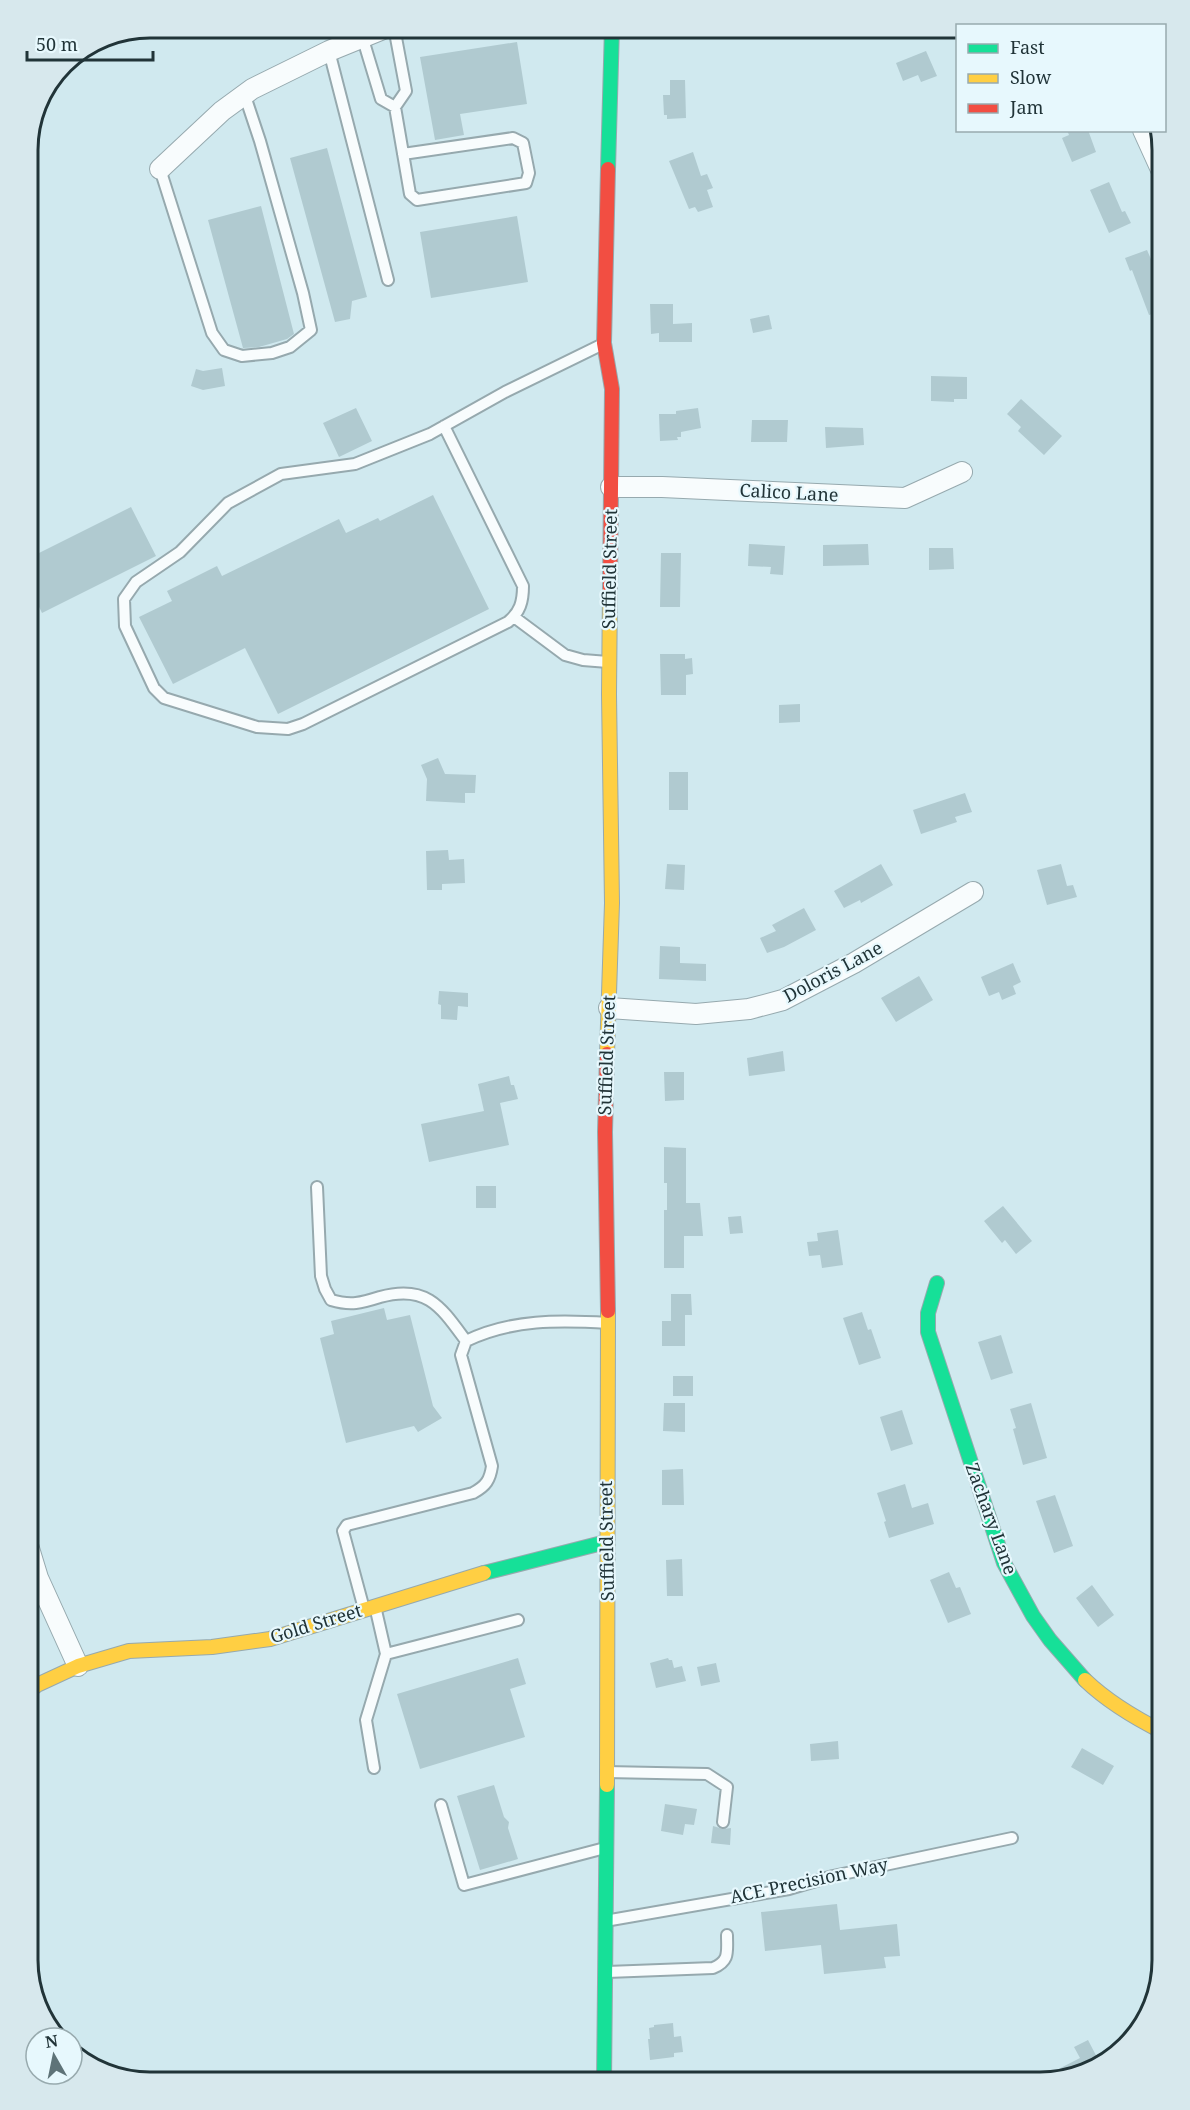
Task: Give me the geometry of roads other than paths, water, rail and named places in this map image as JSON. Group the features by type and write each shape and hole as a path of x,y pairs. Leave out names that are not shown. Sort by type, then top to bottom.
{"main road":[{"name":"Suffield Street","path":"604,2072 608,1626 606,1542 608,1323 605,1132 612,903 609,662 612,389 604,343 612,38"},
{"name":"Zachary Lane","path":"938,1283 928,1313 928,1332 1004,1563 1038,1626 1060,1656 1087,1683 1115,1706 1152,1726"},
{"name":"Gold Street","path":"38,1684 78,1666 129,1651 212,1647 270,1638 469,1577 606,1542"}],"street":[{"path":"160,169 244,93 358,38"},
{"path":"1144,132 1152,150"},
{"name":"Calico Lane","path":"611,487 662,487 905,498 962,472"},
{"name":"Doloris Lane","path":"609,1008 696,1014 749,1010 783,1000 854,963 973,892"},
{"path":"38,1578 78,1666"}],"lane":[{"path":"363,38 381,99 395,107"},
{"path":"396,38 406,91 395,107 403,154 410,194 417,200 526,183 529,173 523,143 513,138 403,154"},
{"path":"329,51 388,280"},
{"path":"160,169 212,333 224,350 242,356 272,353 290,347 311,330 266,163 244,93"},
{"path":"444,426 523,586 519,610 514,617 344,704 288,729 257,727 164,698 154,688 125,626 124,599 136,582 180,552 228,503 281,474 355,464 430,434 444,426 505,392 604,343"},
{"path":"514,617 565,655 582,660 609,662"},
{"path":"317,1187 321,1276 331,1300 348,1305 408,1293 428,1298 443,1310 466,1341"},
{"path":"374,1768 366,1720 386,1653 343,1531 347,1525 474,1492 483,1487 490,1478 492,1466 460,1355 466,1341 482,1334 531,1323 557,1321 608,1323"},
{"path":"386,1653 518,1620"},
{"path":"606,1772 708,1774 726,1787 723,1822"},
{"path":"441,1805 464,1885 605,1848"},
{"name":"ACE Precision Way","path":"605,1921 789,1888 832,1876 1012,1838"},
{"path":"605,1972 712,1968 722,1964 727,1957 727,1935"}]}
